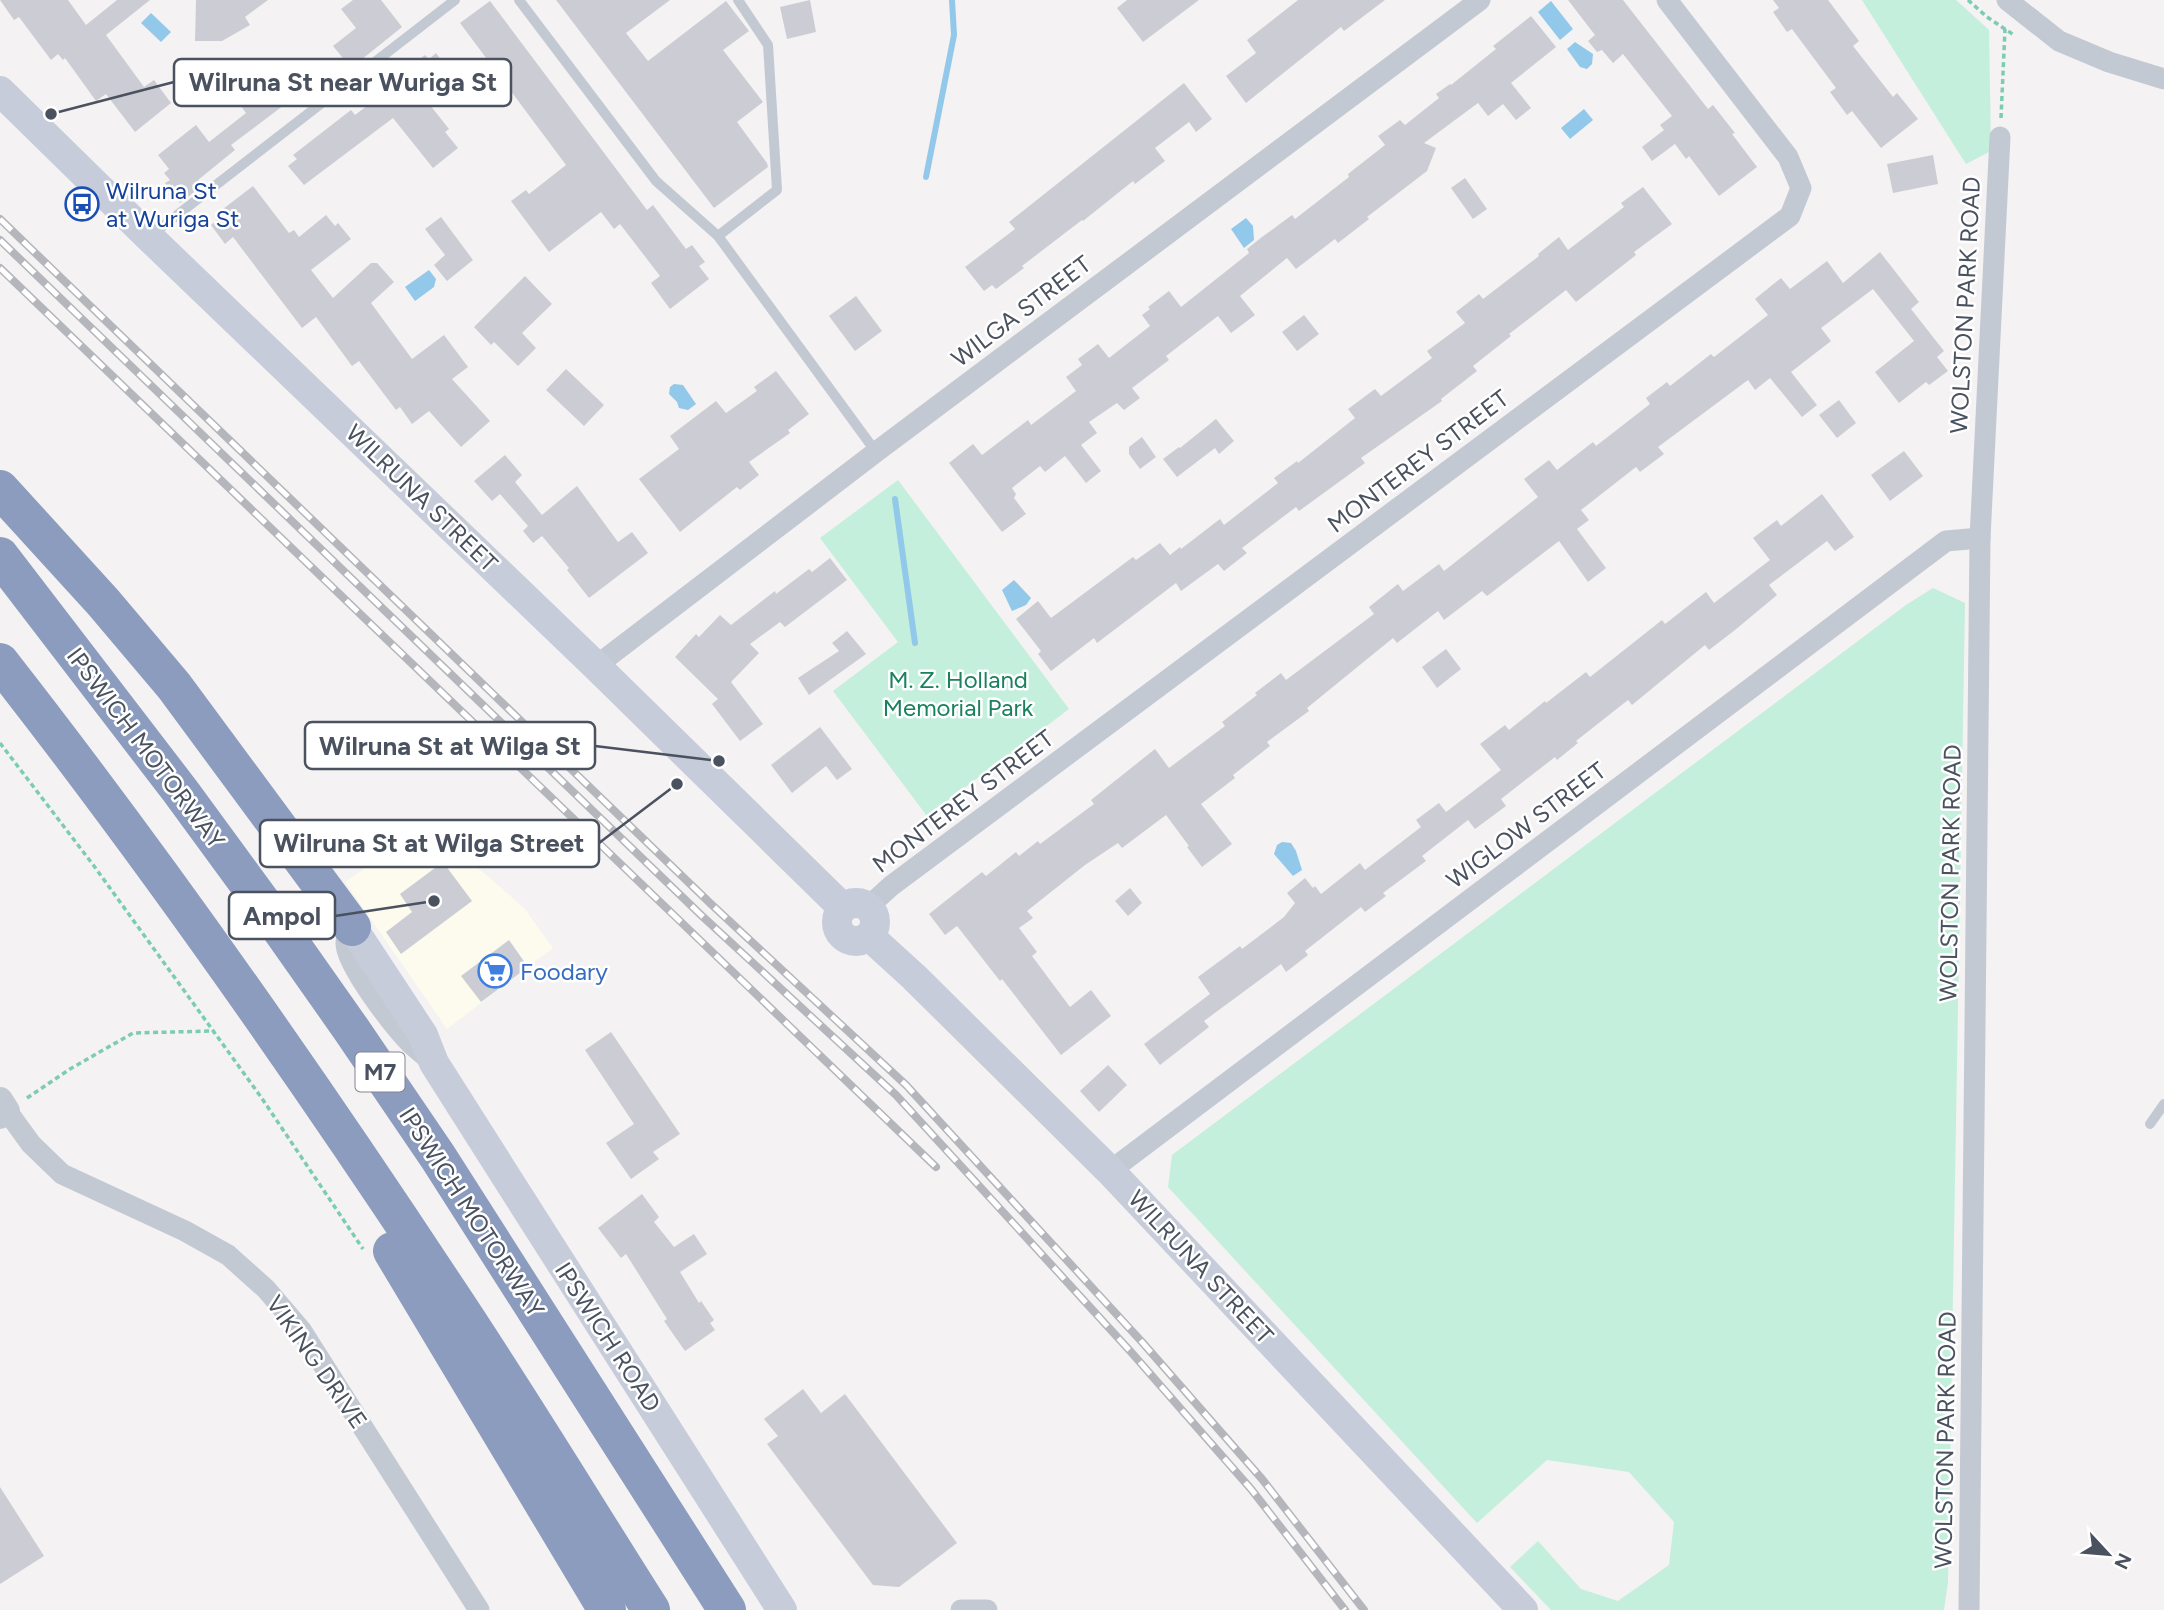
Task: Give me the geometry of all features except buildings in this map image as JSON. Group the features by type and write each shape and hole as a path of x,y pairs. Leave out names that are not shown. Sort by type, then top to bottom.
{"highway":[{"path":"0,489 103,602 174,686 352,927"},
{"name":"IPSWICH MOTORWAY","path":"0,556 181,792 351,1029 438,1157 727,1610"},
{"name":"M7","path":"0,662 158,870 295,1063 455,1301 651,1610"},
{"path":"385,1197 388,1245 607,1610"}],"main road":[{"name":"WILRUNA STREET","path":"0,91 860,917 914,977 1110,1171 1523,1610"},
{"name":"IPSWICH ROAD","path":"352,927 423,1035 434,1063 782,1610"}],"street":[{"name":"WILGA STREET","path":"596,666 876,452 1480,0"},
{"name":"MONTEREY STREET","path":"860,917 902,878 1790,216 1801,188 1788,158 1667,0"},
{"path":"2007,0 2059,41 2109,62 2164,79"},
{"name":"WOLSTON PARK ROAD","path":"1969,1610 1980,538 2000,137"},
{"name":"WIGLOW STREET","path":"1110,1171 1946,541 1980,538"},
{"name":"VIKING DRIVE","path":"3,1109 31,1144 62,1174 207,1243 228,1255 266,1289 301,1330 479,1610"},
{"path":"961,1610 987,1610"}],"lane":[{"path":"149,237 455,0"},
{"path":"519,0 656,181 718,236 876,452"},
{"path":"718,236 777,190 768,45 738,0"},
{"path":"2150,1124 2164,1104"}],"path":[{"path":"1968,0 1987,18 2005,29 2000,137"},
{"path":"0,743 94,866 261,1097 367,1256"},
{"path":"3,1109 133,1033 213,1031"}],"shaded area":[{"path":"425,828 524,908 553,948 447,1029 345,882"}],"green space":[{"path":"1862,0 1956,0 1989,30 1991,151 1966,164"},
{"name":"M. Z. Holland Memorial Park","path":"898,480 1069,709 927,816 833,691 898,642 820,538"},
{"path":"1933,588 1965,603 1948,1582 1944,1610 1551,1610 1510,1567 1538,1541 1581,1589 1618,1601 1669,1565 1674,1522 1629,1472 1547,1460 1477,1523 1168,1187 1172,1155 1906,605"}],"water":[{"path":"1551,1 1573,29 1560,40 1538,12"},
{"path":"151,13 171,32 161,42 141,23"},
{"path":"1575,42 1593,54 1592,64 1587,69 1580,67 1567,49"},
{"path":"1584,109 1593,120 1570,139 1561,128"},
{"path":"1246,218 1253,226 1254,240 1244,248 1231,229"},
{"path":"429,270 436,279 434,287 415,301 405,287"},
{"path":"674,384 683,385 696,404 688,410 679,408 669,394 670,387"},
{"path":"1014,580 1031,598 1026,605 1012,611 1002,590"},
{"path":"1282,842 1291,843 1296,851 1302,870 1293,876 1274,854 1277,845"}],"waterway":[{"path":"926,177 954,35 952,0"},
{"path":"895,499 915,643"}],"railway":[{"path":"0,219 711,904 906,1085 1142,1342 1262,1479 1364,1610"},
{"path":"0,240 701,915 896,1095 1131,1352 1251,1489 1345,1610"},
{"path":"0,268 936,1167"}],"place":[{"name":"Wilruna St near Wuriga St","path":"51,114"},
{"name":"Wilruna St at Wuriga St","path":"82,204"},
{"name":"Wilruna St at Wilga St","path":"719,761"},
{"name":"Wilruna St at Wilga Street","path":"677,784"},
{"name":"Ampol","path":"434,901"},
{"name":"Foodary","path":"495,971"}]}
